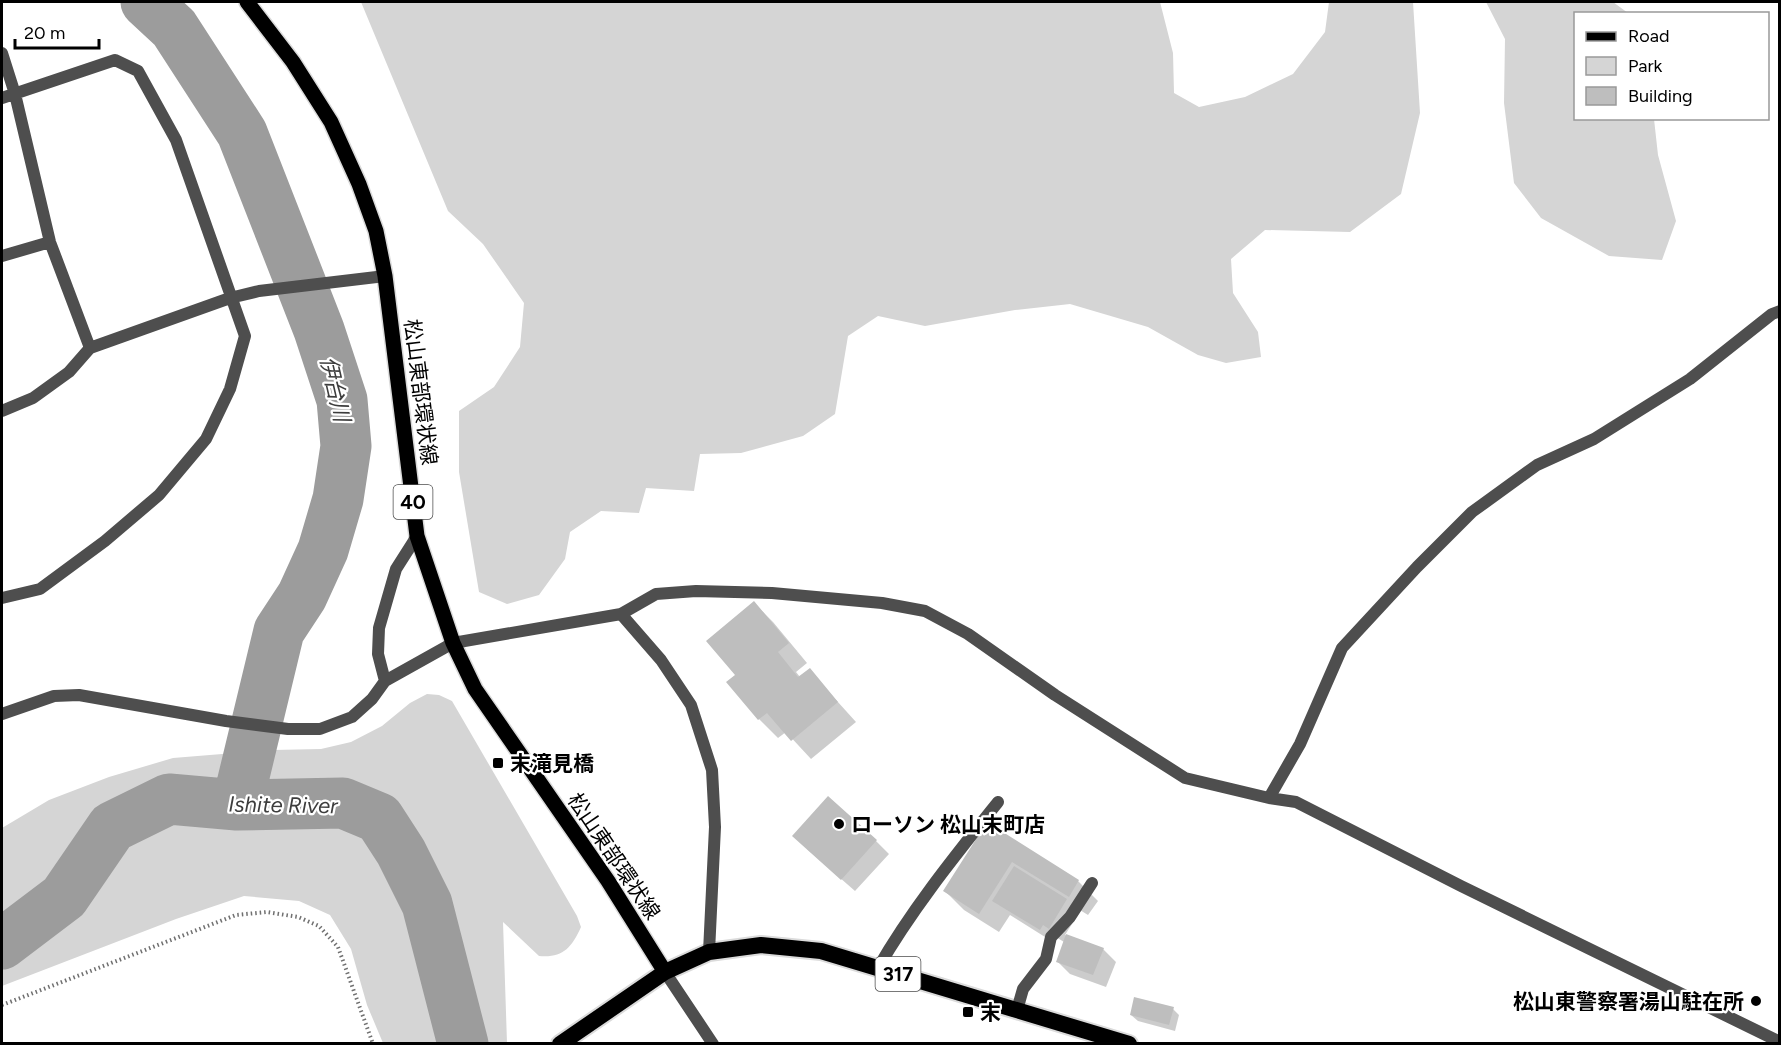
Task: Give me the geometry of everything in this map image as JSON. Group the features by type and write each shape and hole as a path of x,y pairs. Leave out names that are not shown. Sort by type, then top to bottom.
{"highway":[{"name":"317","path":"560,1044 666,972 709,952 761,945 821,951 1129,1044"}],"main road":[{"name":"松山東部環状線","path":"247,2 293,62 331,122 359,184 376,231 385,276 417,536 453,643 475,689 608,881 666,972"}],"street":[{"path":"2,53 15,94 50,242 90,348"},
{"path":"2,98 115,60 138,71 176,140 245,336 230,389 206,439 159,495 105,541 40,589 2,598"},
{"path":"2,256 50,242"},
{"path":"2,411 33,398 69,372 90,348 230,298 260,291 385,276"},
{"path":"1269,798 1300,744 1342,648 1472,512 1537,465 1593,439 1690,379 1772,314 1779,311"},
{"path":"385,681 378,654 379,628 396,569 417,536"},
{"path":"2,714 54,696 80,695 226,721 288,729 320,729 352,717 372,699 385,681 453,643 621,614 656,594 696,591 772,593 882,603 925,611 968,634 1055,695 1185,778 1296,802 1461,886 1779,1042"},
{"path":"621,614 661,660 691,705 712,770 715,827 709,952"},
{"path":"878,968 894,940 936,879 998,802"},
{"path":"1017,1010 1023,989 1046,959 1051,937 1071,917 1092,883"},
{"path":"666,972 713,1044"}],"path":[{"path":"2,1005 236,915 267,912 298,917 319,926 338,947 373,1044"}],"green space":[{"path":"361,2 1160,2 1173,53 1174,93 1199,107 1245,97 1293,74 1325,32 1329,2 1413,2 1420,113 1401,194 1350,232 1265,230 1231,259 1233,293 1258,332 1261,357 1226,363 1198,355 1148,327 1070,304 1015,310 925,326 878,316 848,336 835,414 803,436 741,453 700,454 694,491 646,488 639,513 601,511 570,532 565,559 539,595 507,604 479,592 459,472 459,411 494,387 520,347 524,303 483,244 448,211"},
{"path":"1486,2 1613,2 1627,12 1574,12 1574,120 1654,120 1658,155 1676,221 1662,260 1609,256 1541,218 1514,183 1504,103 1505,39"},
{"path":"427,694 439,695 452,701 577,916 581,927 573,941 560,954 539,956 503,922 507,1043 383,1043 367,1005 351,949 330,915 299,901 244,896 176,919 2,986 2,828 49,800 109,777 173,758 273,750 321,749 351,742 382,726 410,703"}],"building":[{"path":"754,601 789,643 778,652 798,677 810,668 838,702 791,741 767,713 758,720 726,682 735,675 706,641"},
{"path":"828,796 877,840 841,880 792,836"},
{"path":"987,822 1079,880 1069,897 1012,862 979,914 943,891"},
{"path":"1014,866 1067,899 1049,929 1043,925 1040,930 992,901"},
{"path":"1066,934 1104,948 1093,975 1056,962"},
{"path":"1134,997 1174,1007 1169,1025 1130,1015"}],"waterway":[{"name":"伊台川","path":"146,2 174,28 242,133 319,330 342,400 346,446 338,499 323,550 302,596 279,631 237,805"},
{"name":"Ishite River","path":"2,944 64,897 112,827 169,799 237,805 343,803 379,818 401,852 427,904 463,1044"}],"place":[{"name":"末滝見橋","path":"498,763"},
{"name":"ローソン 松山末町店","path":"839,824"},
{"name":"松山東警察署湯山駐在所","path":"1756,1001"},
{"name":"末","path":"968,1012"}]}
